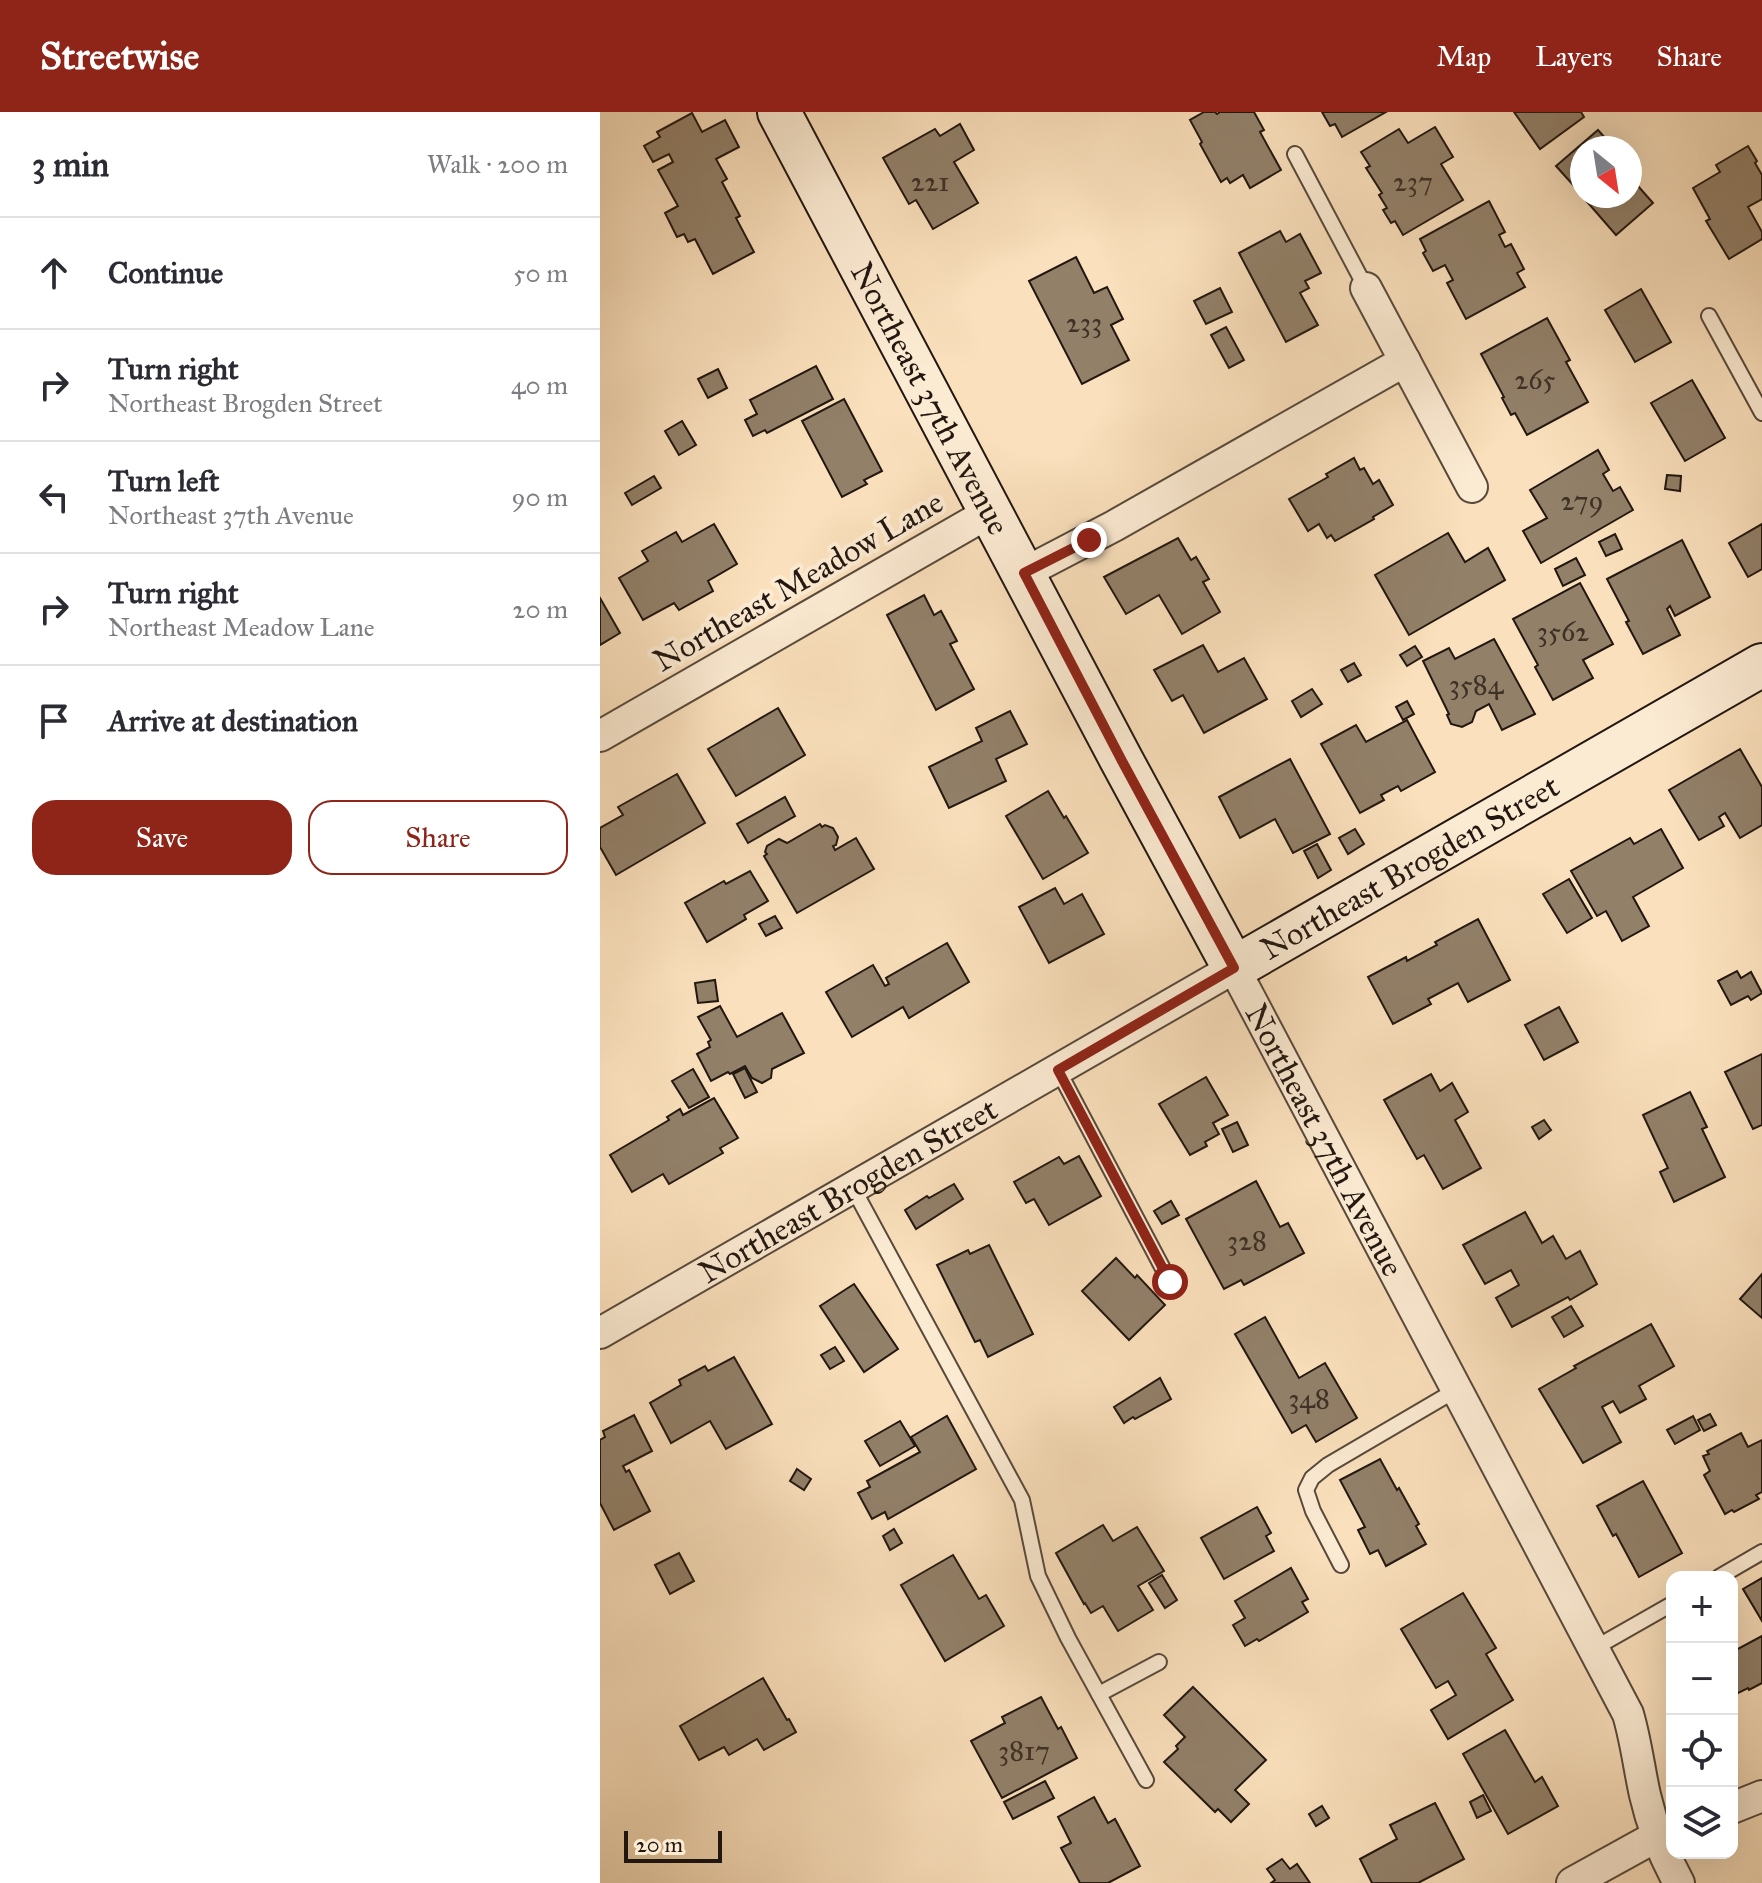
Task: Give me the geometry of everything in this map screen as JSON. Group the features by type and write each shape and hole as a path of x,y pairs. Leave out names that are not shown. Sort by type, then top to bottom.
{"street":[{"name":"Northeast 37th Avenue","path":"779,112 1628,1714 1646,1799 1665,1833 1679,1883"},
{"path":"1366,288 1472,487"},
{"path":"1024,573 1102,533 1405,361"},
{"name":"Northeast Meadow Lane","path":"600,736 990,512"},
{"name":"Northeast Brogden Street","path":"600,1333 1762,665"},
{"path":"1738,1806 1762,1796"},
{"path":"1572,1883 1665,1833"}],"lane":[{"path":"1295,154 1366,288"},
{"path":"1709,316 1762,413"},
{"path":"1058,1070 1170,1282"},
{"path":"853,1188 1022,1500 1038,1576 1068,1638 1146,1780"},
{"path":"1341,1565 1313,1511 1306,1490 1312,1478 1328,1465 1456,1390"},
{"path":"1729,1571 1762,1552"},
{"path":"1593,1649 1666,1607"},
{"path":"1099,1694 1159,1662"}],"building":[{"path":"1204,112 1254,112 1264,130 1260,132 1281,170 1250,188 1243,175 1230,183 1227,178 1221,182 1190,120"},
{"path":"1322,112 1386,112 1342,137 1335,124 1330,126"},
{"path":"1514,112 1581,112 1584,117 1540,149"},
{"path":"692,113 702,132 725,120 739,147 716,159 727,179 722,182 740,216 736,218 754,252 713,274 695,239 688,242 684,234 677,237 665,213 678,206 658,170 673,162 669,154 653,162 644,146 660,137 657,132"},
{"path":"960,124 974,150 954,162 978,203 933,229 916,200 909,204 883,158 935,129 940,136"},
{"path":"1435,127 1453,157 1441,164 1463,200 1403,235 1395,221 1391,223 1383,210 1387,208 1379,195 1382,193 1366,168 1370,166 1361,152 1399,129 1408,143"},
{"path":"1748,146 1762,175 1762,199 1748,207 1762,232 1762,239 1729,259 1706,221 1710,219 1693,188 1720,172 1716,165"},
{"path":"1570,154 1570,182 1556,166"},
{"path":"1642,191 1653,203 1616,235 1592,208 1642,208"},
{"path":"1489,201 1505,232 1499,235 1505,247 1511,244 1524,269 1517,273 1525,287 1466,319 1447,283 1453,280 1445,265 1433,271 1423,253 1426,251 1420,239"},
{"path":"1280,231 1286,242 1300,234 1321,273 1305,281 1309,288 1300,293 1318,325 1286,342 1239,253"},
{"path":"1076,257 1094,293 1107,287 1123,319 1111,325 1129,360 1082,384 1029,281"},
{"path":"1220,288 1232,312 1206,324 1194,301"},
{"path":"1641,289 1671,342 1635,362 1605,310"},
{"path":"1547,318 1588,402 1527,435 1515,413 1511,415 1481,354"},
{"path":"1226,327 1244,360 1229,368 1211,335"},
{"path":"816,366 833,399 767,433 765,430 753,436 745,420 757,414 750,400"},
{"path":"718,369 727,388 708,398 698,379"},
{"path":"1692,380 1725,438 1685,461 1651,403"},
{"path":"844,399 882,471 864,480 867,484 842,497 802,421"},
{"path":"682,421 696,445 679,455 665,431"},
{"path":"1598,450 1609,470 1603,474 1613,491 1620,487 1633,510 1541,563 1523,531 1547,518 1530,490"},
{"path":"1354,458 1373,484 1379,480 1393,505 1335,541 1331,535 1327,538 1319,524 1308,531 1289,499"},
{"path":"1667,475 1681,476 1680,491 1665,489"},
{"path":"654,476 661,488 632,505 625,493"},
{"path":"714,524 737,564 708,581 713,591 679,610 674,603 643,620 619,578 648,561 642,551 676,532 682,542"},
{"path":"1762,524 1762,569 1748,577 1729,543"},
{"path":"1448,533 1465,562 1488,548 1505,580 1409,635 1375,575"},
{"path":"1615,534 1622,549 1606,556 1599,542"},
{"path":"1178,538 1191,560 1196,557 1209,579 1203,582 1220,612 1182,634 1159,595 1126,614 1104,577"},
{"path":"1682,540 1710,597 1675,616 1670,606 1667,609 1680,635 1643,654 1607,579"},
{"path":"1576,558 1585,575 1563,586 1555,569"},
{"path":"1580,583 1613,644 1583,660 1593,678 1553,700 1513,619"},
{"path":"924,595 934,615 941,611 957,641 950,644 974,689 936,710 887,615"},
{"path":"600,598 620,633 600,645"},
{"path":"1494,639 1535,714 1502,730 1489,704 1476,711 1472,722 1462,727 1451,724 1423,661 1449,648 1455,659"},
{"path":"1203,645 1218,672 1244,658 1267,699 1204,733 1183,695 1172,701 1154,670"},
{"path":"1415,646 1422,657 1407,666 1400,655"},
{"path":"1354,663 1361,675 1348,682 1341,670"},
{"path":"1312,689 1322,704 1301,717 1292,701"},
{"path":"1407,701 1414,714 1403,720 1396,707"},
{"path":"778,708 805,755 736,796 708,749"},
{"path":"1010,711 1027,744 996,759 1006,781 949,808 929,767 982,741 976,728"},
{"path":"1407,720 1435,772 1401,791 1398,786 1381,795 1384,800 1360,813 1321,744 1356,725 1366,742"},
{"path":"1740,749 1762,787 1762,825 1740,838 1725,813 1719,817 1724,826 1699,840 1669,790"},
{"path":"1290,759 1330,834 1293,853 1275,819 1240,838 1219,797"},
{"path":"677,774 705,823 616,875 600,847 600,828 623,815 618,807"},
{"path":"1048,791 1088,853 1043,879 1006,816"},
{"path":"785,797 795,816 748,843 737,824"},
{"path":"820,824 833,828 838,837 833,846 835,850 856,838 874,869 797,913 764,856 767,854 765,852 767,846 779,839 787,843"},
{"path":"1355,829 1364,844 1348,854 1339,838"},
{"path":"1661,829 1683,868 1633,897 1649,926 1622,941 1606,911 1597,916 1571,871 1630,838 1634,844"},
{"path":"1317,844 1331,870 1318,878 1304,851"},
{"path":"750,871 768,901 744,915 746,919 707,942 685,903 724,881 726,884"},
{"path":"1569,879 1592,918 1567,933 1543,894"},
{"path":"1055,888 1064,904 1082,894 1104,934 1049,963 1019,907"},
{"path":"775,916 782,928 766,936 759,924"},
{"path":"1478,919 1510,980 1468,1002 1458,983 1428,999 1431,1004 1393,1024 1368,977 1406,957 1407,961"},
{"path":"947,943 969,982 909,1018 903,1007 852,1037 826,992 873,965 885,986 889,984 886,978"},
{"path":"1737,971 1741,978 1751,972 1762,993 1751,1000 1748,996 1731,1005 1718,981"},
{"path":"715,980 718,1001 698,1003 695,983"},
{"path":"720,1006 737,1037 782,1013 804,1053 772,1069 771,1078 762,1083 752,1078 745,1066 711,1081 697,1054 710,1047 708,1042 711,1040 698,1017"},
{"path":"1559,1007 1578,1042 1544,1060 1525,1025"},
{"path":"1762,1054 1762,1125 1753,1129 1725,1072"},
{"path":"745,1068 757,1092 745,1098 733,1074"},
{"path":"693,1069 709,1097 689,1108 672,1081"},
{"path":"1431,1074 1440,1091 1452,1083 1468,1112 1455,1120 1481,1168 1443,1189 1424,1155 1417,1159 1384,1100"},
{"path":"1206,1077 1228,1115 1213,1123 1219,1134 1205,1142 1207,1146 1190,1155 1159,1104"},
{"path":"1690,1092 1707,1127 1702,1129 1725,1177 1674,1202 1660,1172 1668,1168 1643,1115"},
{"path":"714,1098 738,1138 720,1148 723,1153 669,1184 663,1174 632,1192 610,1155 669,1120 667,1117 680,1109 683,1115"},
{"path":"1544,1120 1551,1130 1539,1139 1532,1127"},
{"path":"1237,1122 1248,1145 1233,1152 1222,1129"},
{"path":"1079,1156 1101,1196 1049,1225 1034,1199 1026,1203 1014,1182 1059,1157 1064,1164"},
{"path":"1256,1181 1280,1227 1288,1223 1304,1253 1244,1285 1241,1280 1224,1289 1186,1219"},
{"path":"954,1184 963,1199 916,1229 905,1210"},
{"path":"1171,1201 1179,1215 1162,1224 1154,1211"},
{"path":"1525,1212 1542,1243 1553,1236 1566,1259 1580,1251 1597,1284 1512,1327 1496,1298 1519,1285 1511,1270 1485,1284 1463,1245"},
{"path":"989,1245 1033,1334 988,1357 980,1340 975,1342 937,1265 968,1250 970,1254"},
{"path":"1116,1258 1165,1305 1129,1340 1082,1291"},
{"path":"1762,1274 1762,1318 1740,1299"},
{"path":"854,1284 898,1349 864,1372 820,1306"},
{"path":"1571,1306 1583,1326 1564,1337 1552,1317"},
{"path":"1265,1317 1299,1378 1325,1363 1357,1418 1316,1442 1306,1425 1292,1433 1235,1334"},
{"path":"1651,1324 1674,1366 1639,1386 1646,1399 1620,1413 1613,1401 1602,1407 1621,1442 1583,1463 1539,1389"},
{"path":"835,1347 844,1361 830,1369 821,1355"},
{"path":"734,1357 772,1424 726,1449 710,1421 671,1443 650,1403 681,1385 679,1380 705,1366 708,1371"},
{"path":"1160,1378 1171,1399 1124,1423 1114,1407"},
{"path":"1710,1414 1716,1425 1704,1431 1698,1420"},
{"path":"634,1415 652,1451 623,1466 626,1472 629,1470 650,1511 614,1530 600,1503 600,1440 605,1437 603,1431"},
{"path":"947,1416 976,1469 888,1519 885,1512 872,1519 858,1493 870,1487 867,1481 920,1452 911,1437"},
{"path":"1693,1416 1700,1430 1675,1444 1667,1430"},
{"path":"900,1421 915,1446 880,1466 865,1441"},
{"path":"1741,1433 1748,1447 1762,1440 1762,1492 1756,1495 1759,1499 1725,1514 1704,1475 1710,1471 1703,1456"},
{"path":"1380,1459 1419,1524 1416,1526 1426,1544 1386,1566 1378,1550 1370,1554 1358,1530 1365,1527 1340,1480"},
{"path":"797,1469 811,1479 804,1490 790,1481"},
{"path":"1643,1481 1682,1553 1639,1577 1597,1506"},
{"path":"1257,1507 1271,1533 1266,1536 1274,1551 1224,1579 1201,1538"},
{"path":"1103,1525 1113,1541 1137,1527 1164,1571 1138,1586 1153,1610 1118,1631 1103,1606 1091,1613 1056,1553"},
{"path":"894,1529 902,1543 890,1550 883,1536"},
{"path":"679,1553 694,1581 670,1594 655,1565"},
{"path":"953,1555 979,1599 986,1595 1004,1626 945,1661 901,1585"},
{"path":"1291,1568 1308,1599 1302,1602 1308,1612 1245,1646 1233,1625 1245,1618 1235,1601"},
{"path":"1162,1575 1177,1600 1165,1608 1149,1583"},
{"path":"1762,1578 1762,1621 1743,1589"},
{"path":"1463,1593 1496,1648 1486,1654 1513,1700 1448,1739 1431,1710 1456,1695 1448,1681 1436,1688 1401,1629"},
{"path":"1762,1636 1762,1683 1738,1693 1738,1649"},
{"path":"763,1678 796,1732 764,1750 757,1739 729,1755 724,1747 699,1760 680,1726"},
{"path":"1193,1687 1266,1760 1235,1790 1249,1804 1231,1822 1218,1809 1215,1812 1164,1762 1185,1737 1164,1715"},
{"path":"1041,1697 1077,1758 1002,1798 971,1741 1005,1723 1002,1717"},
{"path":"1505,1730 1535,1782 1542,1777 1558,1806 1508,1834 1463,1754"},
{"path":"1045,1781 1054,1798 1013,1819 1004,1802"},
{"path":"1483,1795 1491,1811 1477,1818 1470,1802"},
{"path":"1094,1797 1108,1823 1115,1819 1140,1866 1108,1883 1080,1883 1061,1848 1071,1843 1058,1817"},
{"path":"1435,1803 1464,1859 1418,1883 1372,1883 1360,1859 1397,1839 1390,1825"},
{"path":"1322,1806 1329,1818 1316,1826 1309,1814"},
{"path":"1282,1859 1290,1869 1297,1864 1310,1883 1271,1883 1275,1880 1267,1869"}],"route":[{"path":"1089,540 1024,573 1234,968 1058,1070 1170,1282"}]}
